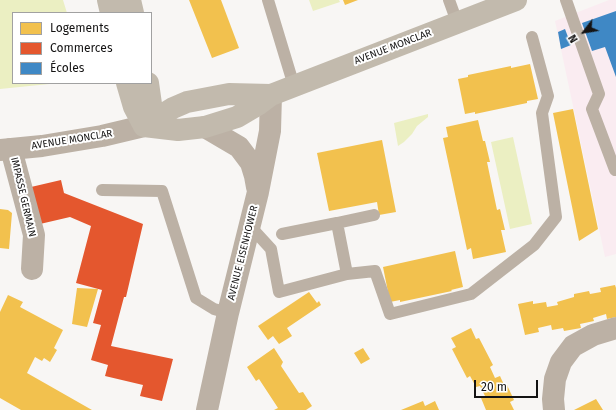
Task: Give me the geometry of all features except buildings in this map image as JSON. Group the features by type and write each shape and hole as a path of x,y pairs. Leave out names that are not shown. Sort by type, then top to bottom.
{"main road":[{"path":"108,0 111,12"},
{"path":"130,0 133,12"},
{"name":"AVENUE MONCLAR","path":"144,126 178,130 205,127 237,117 260,104 272,95 516,0"},
{"path":"127,84 134,107 144,126"},
{"path":"144,126 151,104 148,84"},
{"name":"AVENUE MONCLAR","path":"144,126 173,108 187,102 229,94 272,95"}],"street":[{"name":"AVENUE EISENHOWER","path":"207,410 228,313 258,192 270,131 272,95"},
{"name":"AVENUE MONCLAR","path":"6,150 42,146 102,136 144,126"},
{"path":"205,127 239,147 251,163 258,192"},
{"name":"IMPASSE GERMAIN","path":"6,150 34,235 32,269"},
{"path":"554,410 553,399 555,379 561,362 573,346 593,335 616,328"}],"lane":[{"path":"268,0 294,86"},
{"path":"449,0 457,22"},
{"path":"566,0 600,94 592,109 615,170"},
{"path":"249,225 271,249 279,292 347,274 375,271 390,314 470,294 534,245 556,216 542,113 548,96 532,37"},
{"path":"102,190 162,191 196,298 214,309 228,313"},
{"path":"282,234 374,216"},
{"path":"337,223 347,274"}],"shaded area":[{"path":"609,0 616,0 616,254 605,257 555,21"}],"green space":[{"path":"0,0 63,0 67,12 12,12 12,84 49,84 0,89"},
{"path":"309,0 339,0 340,2 313,11"},
{"path":"428,114 428,117 417,126 404,142 398,146 394,123"},
{"path":"513,137 532,224 510,229 491,142"}]}
